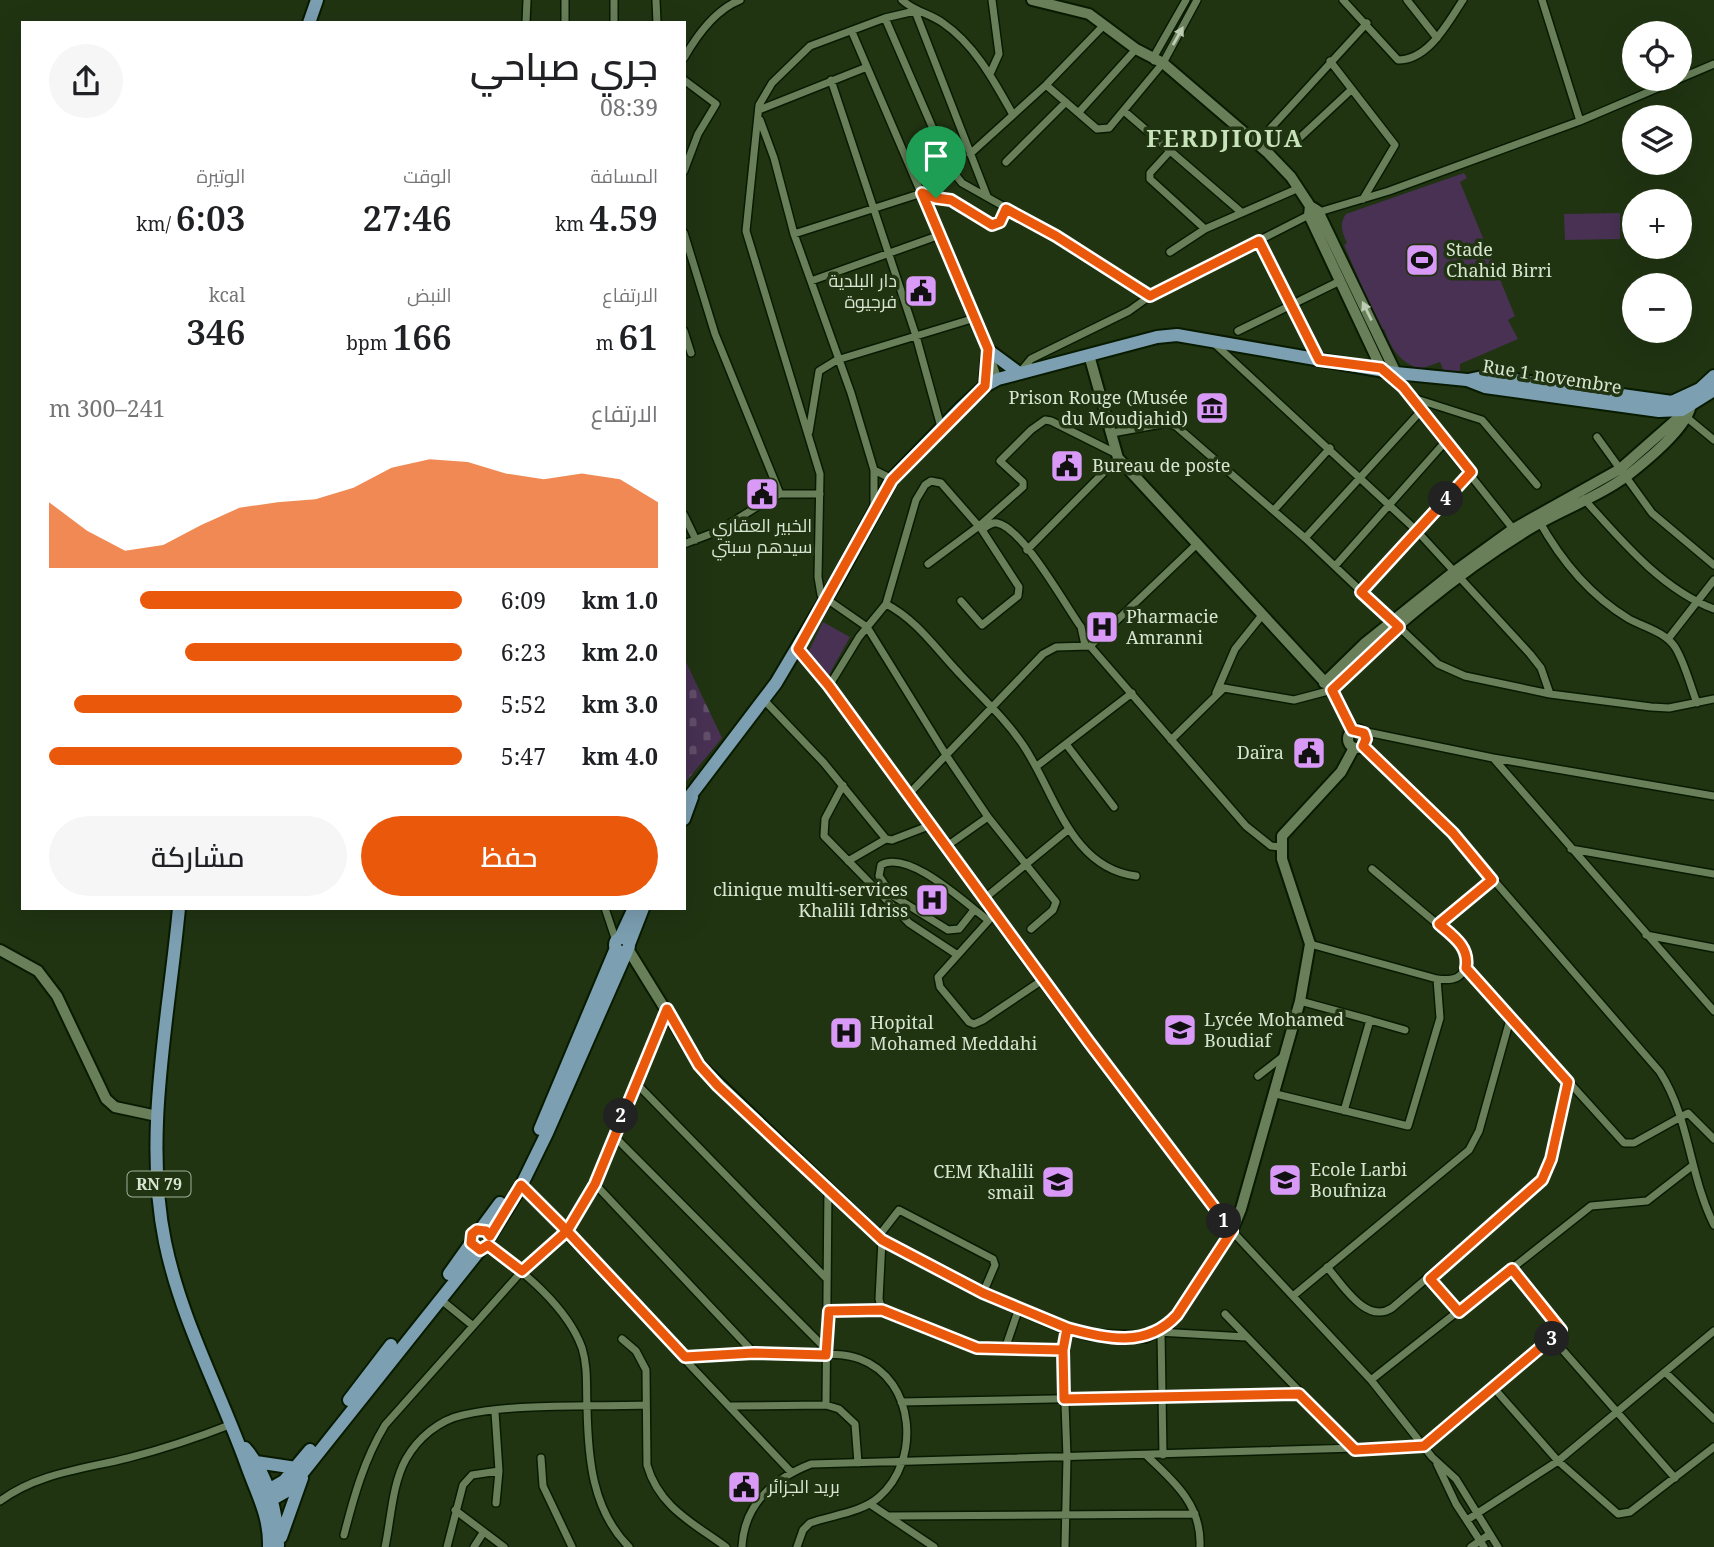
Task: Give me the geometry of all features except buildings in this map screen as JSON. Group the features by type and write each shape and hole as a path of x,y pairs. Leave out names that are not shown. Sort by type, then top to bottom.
{"main road":[{"path":"310,21 317,0"},
{"path":"1032,0 1083,11 1158,63 1268,153 1299,188 1396,373"},
{"path":"1312,211 1340,281 1381,368"},
{"name":"Rue 1 novembre","path":"686,810 694,793 764,700 798,649 892,480 941,427 985,386 1012,375 1167,335 1381,368 1396,373 1467,380 1485,387 1659,411 1686,407"},
{"path":"990,352 1012,375"},
{"path":"985,386 990,352"},
{"path":"623,945 667,1009 705,1072 880,1238 983,1293 1067,1328 1128,1338 1159,1332 1177,1315 1232,1231 1276,1094 1300,1001 1310,944 1280,847 1284,831 1340,772 1366,739 1357,731 1328,686 1117,456 1088,355"},
{"path":"1538,520 1584,499 1623,473 1714,376"},
{"path":"1686,407 1714,390"},
{"path":"1328,686 1396,624 1457,574 1516,533 1623,473"},
{"path":"798,649 829,686 985,898 992,917 1044,979 1232,1231"},
{"path":"1357,731 1348,741 1359,747"},
{"name":"RN 79","path":"179,910 156,1116 165,1241 197,1343 266,1498"},
{"path":"266,1498 300,1469 439,1298 521,1185 623,945 633,910"},
{"path":"275,1546 300,1469 482,1241 523,1166 623,945 642,910"},
{"path":"0,950 38,971 57,996 106,1099 115,1107 156,1116"},
{"path":"243,1446 256,1462 275,1546"},
{"path":"256,1462 300,1469"}],"street":[{"path":"526,21 527,0"},
{"path":"565,0 565,21"},
{"path":"614,0 614,21"},
{"path":"656,0 657,21"},
{"path":"686,55 727,3 740,0"},
{"path":"902,0 915,12 944,23 990,74 1012,113"},
{"path":"990,74 999,54 992,0"},
{"path":"1158,63 1185,0"},
{"path":"1046,85 1097,129 1104,130 1124,111 1158,63 1196,0"},
{"path":"1343,0 1367,23 1398,60 1416,56 1437,38 1463,0"},
{"path":"1407,0 1437,38"},
{"path":"1542,0 1580,121"},
{"path":"915,12 885,18 810,46 768,89 758,113 746,230 820,474 818,578 821,595 867,627 946,755 988,817 1056,902 1054,910 1031,929"},
{"path":"915,12 987,196"},
{"path":"885,18 950,168 962,183 1056,236 1150,296"},
{"path":"1269,130 1367,23"},
{"path":"970,154 1012,113 1046,85 1103,26"},
{"path":"852,32 990,352 1012,375 1031,359 1129,312 1150,296 1312,211 1362,199 1580,121 1714,64"},
{"path":"1079,112 1136,49"},
{"path":"1330,61 1395,145 1362,199"},
{"path":"758,113 867,67"},
{"path":"831,80 916,336 941,427"},
{"path":"686,82 716,104 698,134 686,166"},
{"path":"1292,145 1351,90"},
{"path":"1006,162 1066,102"},
{"path":"1124,111 1241,212"},
{"path":"758,113 774,158 794,234 873,470 874,512"},
{"path":"1170,151 1150,173 1150,179 1205,229"},
{"path":"1170,252 1205,229 1299,188"},
{"path":"794,234 922,193 951,200 992,225 1000,222 1006,209"},
{"path":"811,281 940,235"},
{"path":"686,240 715,334 780,494"},
{"path":"1259,241 1319,360"},
{"path":"1238,331 1340,281"},
{"path":"808,432 819,371 838,360 975,318"},
{"path":"686,337 691,353"},
{"path":"1211,340 1417,531 1530,654 1541,668 1550,694"},
{"path":"1381,368 1403,387"},
{"path":"1396,373 1420,412 1471,472 1516,533"},
{"path":"1409,397 1482,420 1537,485"},
{"path":"1686,407 1714,440"},
{"path":"1305,538 1420,412"},
{"path":"928,564 981,528 1023,487 1023,482 1000,461 1045,420 1117,456 1027,550"},
{"path":"1112,433 1167,423 1176,426 1305,538 1427,656 1454,672 1550,694 1651,707 1669,708 1714,699"},
{"path":"1597,437 1652,513 1714,565"},
{"path":"1335,566 1387,504 1446,442"},
{"path":"1274,510 1330,448"},
{"path":"873,470 892,480"},
{"path":"1361,592 1471,472"},
{"path":"829,686 867,627 886,604 916,500 925,485 937,480 981,528 1019,587 1019,593 982,625 961,601"},
{"path":"686,543 718,531 780,494 820,494"},
{"path":"1584,499 1632,550 1697,602 1714,609"},
{"path":"686,519 696,540"},
{"path":"1538,520 1561,558 1585,584 1629,619 1668,639 1681,660 1697,703"},
{"path":"981,528 998,523 1017,536 1081,627 1087,645 1132,693 1246,826 1271,846 1280,847"},
{"path":"908,795 1050,649 1087,645 1198,543"},
{"path":"1668,639 1714,580"},
{"path":"886,604 917,626 992,707 1037,766 1069,829 1093,859 1120,873 1136,876"},
{"path":"1216,694 1235,649 1264,614"},
{"path":"1171,740 1216,694 1228,688 1294,700 1313,696 1328,686"},
{"path":"1037,766 1132,693"},
{"path":"764,700 844,785 886,839"},
{"path":"1357,731 1493,758 1714,796"},
{"path":"1066,744 1114,807"},
{"path":"1359,747 1453,833 1660,1072 1682,1114 1692,1166 1714,1225"},
{"path":"1493,758 1714,1011"},
{"path":"844,785 825,820 823,832 909,923 956,954"},
{"path":"947,846 988,817"},
{"path":"848,861 886,839 892,840 931,825"},
{"path":"985,898 1069,829"},
{"path":"1571,849 1714,874"},
{"path":"974,911 958,929 948,930 892,895 879,876 881,864 892,861 918,869 974,911 992,917 938,977 939,983 971,1024 983,1020 1044,979"},
{"path":"1372,869 1461,944 1466,954 1466,968 1626,1144 1644,1138 1688,1113 1696,1117 1714,1139"},
{"path":"1439,924 1492,880"},
{"path":"606,910 623,945"},
{"path":"1645,935 1714,948"},
{"path":"1310,944 1437,979 1453,981 1466,968"},
{"path":"1276,1094 1405,1126 1411,1122 1440,1018 1437,979"},
{"path":"1300,1001 1405,1030"},
{"path":"344,1535 355,1490 371,1448 384,1425 522,1271 567,1231 595,1184 667,1009"},
{"path":"1293,1296 1469,1150 1479,1131 1511,1016"},
{"path":"1345,1111 1370,1020"},
{"path":"1258,1076 1285,1055"},
{"path":"635,1082 825,1277"},
{"path":"1327,1267 1350,1295 1376,1313 1392,1308 1430,1279 1542,1180 1551,1159 1568,1082"},
{"path":"614,1135 826,1353"},
{"path":"1371,1380 1591,1206 1647,1200 1692,1166"},
{"path":"595,1184 754,1353"},
{"path":"521,1185 792,1472"},
{"path":"826,1405 829,1311 825,1277 828,1187"},
{"path":"882,1310 878,1299 880,1238 897,1212 903,1211 993,1258 995,1265 983,1293"},
{"path":"1232,1231 1371,1380 1435,1460 1456,1479 1498,1547"},
{"path":"482,1241 522,1271 576,1335 587,1373 587,1407 594,1485 610,1527 629,1547"},
{"path":"742,1547 743,1533 757,1500 792,1472 811,1464 1424,1446 1561,1330 1512,1269"},
{"path":"1430,1279 1459,1312"},
{"path":"439,1298 472,1325"},
{"path":"1005,1349 1019,1308"},
{"path":"829,1311 882,1310 964,1344 1005,1349 1063,1350"},
{"path":"1225,1314 1355,1450"},
{"path":"1065,1547 1067,1457 1063,1350 1067,1328"},
{"path":"1467,1520 1558,1461 1714,1331"},
{"path":"1163,1455 1159,1332 1246,1337"},
{"path":"622,1339 643,1363 647,1465 660,1496 726,1547"},
{"path":"1553,1339 1616,1415 1675,1478"},
{"path":"685,1357 826,1353 863,1360 887,1380 901,1402 908,1427 908,1445 903,1462 890,1486 870,1504 810,1523 798,1539 797,1547"},
{"path":"1666,1373 1714,1419"},
{"path":"1493,1387 1558,1461 1618,1514 1630,1512 1714,1447"},
{"path":"901,1402 1299,1394"},
{"path":"385,1547 404,1462 415,1444 443,1423 463,1415 495,1412 644,1405"},
{"path":"730,1406 826,1405 839,1409 855,1424 858,1463"},
{"path":"495,1412 499,1471 496,1503"},
{"path":"0,1502 52,1476 82,1466 127,1458 232,1423"},
{"path":"1147,1456 1177,1485 1195,1514 1200,1547"},
{"path":"541,1458 543,1486 572,1547"},
{"path":"1435,1460 1482,1544"},
{"path":"447,1547 463,1485 472,1475 499,1471"},
{"path":"870,1504 934,1547"},
{"path":"455,1510 504,1547"},
{"path":"888,1516 1195,1514"},
{"path":"474,1547 483,1533"},
{"path":"1471,1547 1482,1544 1490,1534"}],"green space":[{"name":"Stade Chahid Birri","path":"1464,173 1467,178 1460,182 1515,316 1508,320 1518,339 1460,364 1460,371 1444,372 1440,362 1420,369 1401,358 1384,329 1381,330 1344,245 1347,243 1342,221 1346,214"},
{"path":"1620,213 1620,239 1565,240 1564,214"},
{"path":"823,622 850,637 826,680 806,657"},
{"path":"686,662 722,738 686,782"}],"place":[{"name":"Stade Chahid Birri","path":"1422,260"},
{"name":"دار البلدية فرجيوة","path":"921,291"},
{"name":"Prison Rouge (Musée du Moudjahid)","path":"1212,408"},
{"name":"Bureau de poste","path":"1067,466"},
{"name":"الخبير العقاري سيدهم سبتي","path":"762,494"},
{"name":"Pharmacie Amranni","path":"1102,627"},
{"name":"Daïra","path":"1309,753"},
{"name":"clinique multi-services Khalili Idriss","path":"932,900"},
{"name":"Lycée Mohamed Boudiaf","path":"1180,1030"},
{"name":"Hopital Mohamed Meddahi","path":"846,1033"},
{"name":"Ecole Larbi Boufniza","path":"1285,1180"},
{"name":"CEM Khalili smail","path":"1058,1182"},
{"name":"بريد الجزائر","path":"744,1487"}],"district":[{"name":"FERDJIOUA","path":"1225,139"}],"route":[{"path":"936,198 922,193 988,349 985,386 902,466 892,480 798,649 829,686 1089,1042 1232,1231 1177,1315 1157,1332 1145,1337 1090,1335 1067,1328 1063,1350 977,1348 882,1310 829,1311 826,1355 754,1353 685,1357 567,1231 522,1271 488,1245 480,1250 474,1248 471,1243 474,1231 486,1231 490,1236 521,1185 567,1231 595,1184 667,1009 699,1065 718,1086 878,1237 927,1266 983,1293 1067,1328 1063,1350 1064,1399 1299,1394 1355,1450 1424,1446 1561,1330 1512,1269 1459,1312 1430,1279 1542,1180 1551,1159 1568,1082 1466,968 1466,954 1461,944 1439,924 1492,880 1453,833 1363,746 1366,742 1364,733 1357,729 1352,730 1332,690 1399,627 1361,592 1471,472 1420,412 1403,387 1381,368 1319,360 1259,241 1150,296 1056,236 1006,209 1000,222 992,225 951,200 936,198"}]}
